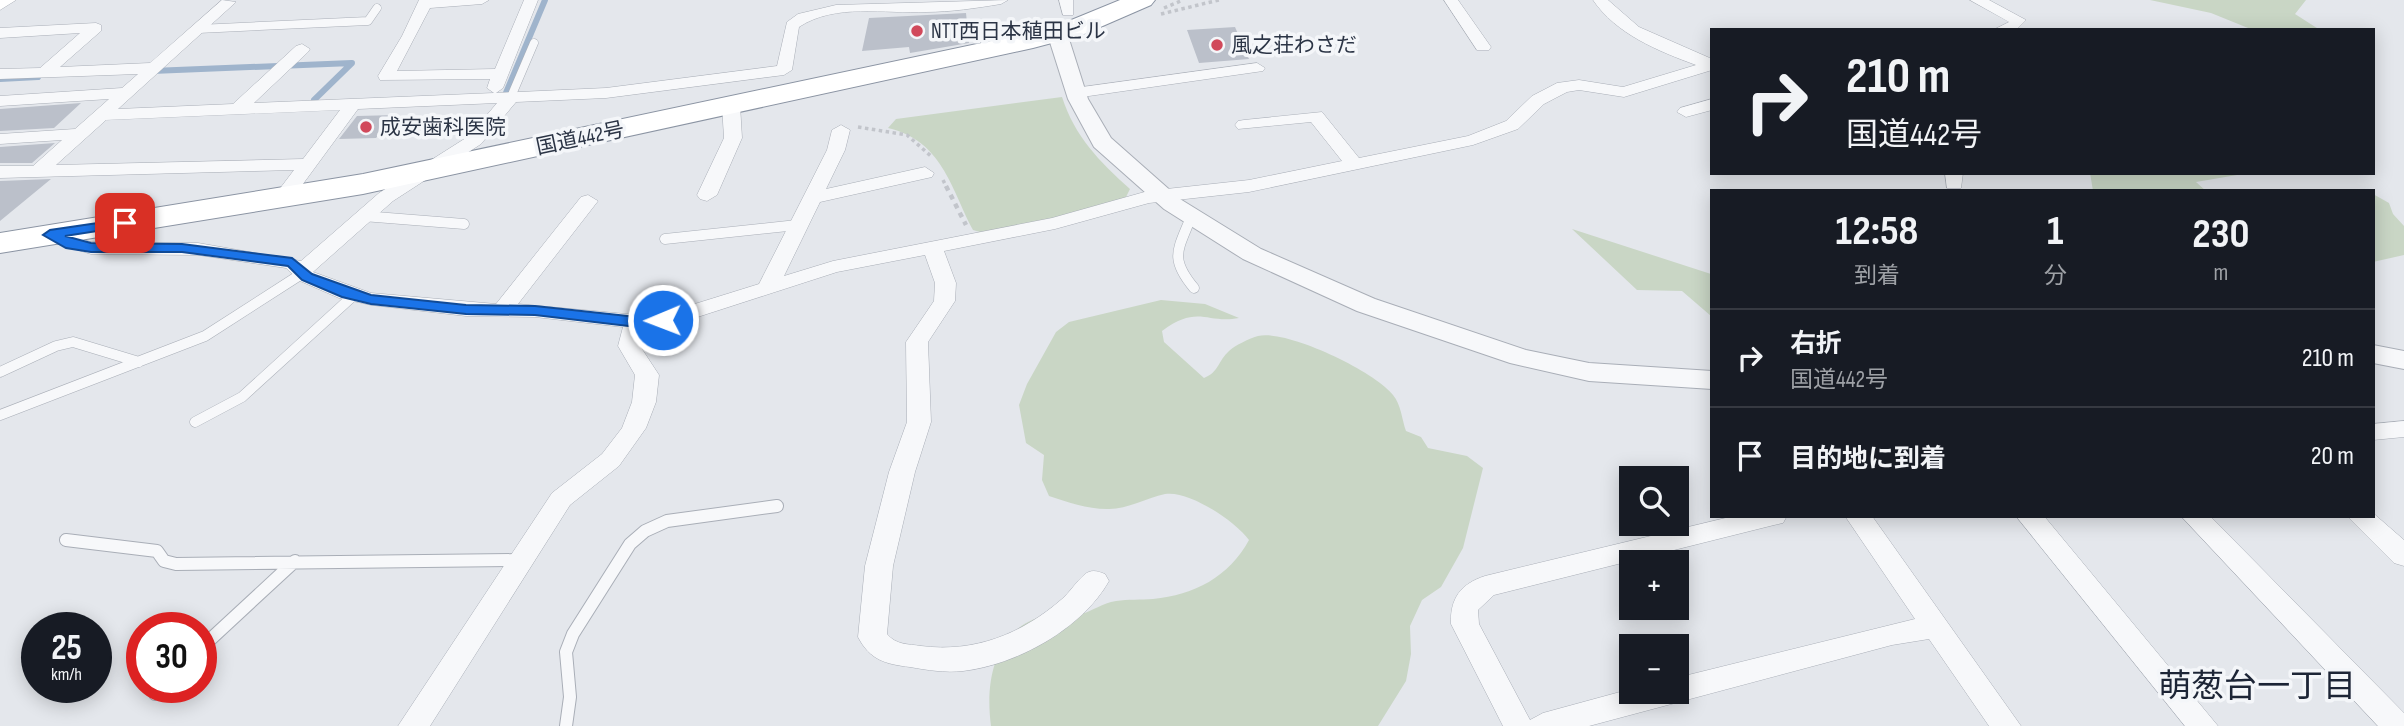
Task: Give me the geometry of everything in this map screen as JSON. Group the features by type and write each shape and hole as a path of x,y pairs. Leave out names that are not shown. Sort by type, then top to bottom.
{"highway":[{"name":"国道442号","path":"0,243 282,198 429,170 731,105 1056,22 1110,22 1154,5"}],"main road":[{"path":"0,4 6,0"}],"street":[{"path":"482,0 425,2 410,36 386,76 501,74"},
{"path":"491,98 531,0"},
{"path":"102,115 615,93 784,71 792,25 806,8 935,8 1002,0"},
{"path":"1451,0 1483,47"},
{"path":"1600,0 1607,11 1624,23 1685,55 1710,64"},
{"path":"1977,0 2018,20 2015,25 2007,28"},
{"path":"0,172 45,165 229,2"},
{"path":"1056,22 1075,93 1088,122 1102,142 1159,195 1236,245 1296,276 1377,309 1496,350 1589,372 1710,380"},
{"path":"0,33 96,28 43,74"},
{"path":"238,109 302,49"},
{"path":"50,235 71,245 91,248 182,248 292,263 302,272 354,295 452,309 502,310 635,322 671,318 840,265 1055,223 1159,195 1248,186 1487,137 1513,125 1538,100 1563,87 1579,85 1624,92 1710,66"},
{"path":"0,74 155,68"},
{"path":"1075,93 1257,68"},
{"path":"0,101 126,93"},
{"path":"302,272 397,189 484,132 511,97"},
{"path":"282,198 353,104"},
{"path":"707,195 733,138 731,105"},
{"path":"1686,112 1710,105"},
{"path":"1244,125 1316,116 1354,164"},
{"path":"768,286 846,128"},
{"path":"0,139 80,134"},
{"path":"0,163 307,164"},
{"path":"811,198 934,169"},
{"path":"502,310 588,201"},
{"path":"932,246 946,281 947,294 940,312 917,342 919,422 902,472 879,566 872,637 881,649 890,653 968,659 1026,637 1078,604 1096,581"},
{"path":"413,726 567,491 609,462 636,426 647,375 643,364 632,354 629,346 635,322"},
{"path":"2375,354 2404,359"},
{"path":"2375,432 2404,429"},
{"path":"1518,726 1465,624 1464,606 1485,587 1766,518"},
{"path":"1859,518 2006,726"},
{"path":"2031,518 2203,726"},
{"path":"2196,518 2397,726"},
{"path":"2362,518 2404,556"},
{"path":"1689,687 1892,634 1936,626"},
{"path":"1543,726 1623,704"}],"lane":[{"path":"198,29 368,20 377,8"},
{"path":"511,97 534,43"},
{"path":"363,216 464,224"},
{"path":"1191,217 1174,260 1177,269 1195,288"},
{"path":"665,239 797,225"},
{"path":"0,415 221,328 302,272"},
{"path":"195,422 242,397 354,295"},
{"path":"0,372 55,346 73,342 139,362"},
{"path":"566,726 570,697 566,652 573,634 630,544 645,531 667,521 777,506"},
{"path":"66,540 157,551 164,561 176,564 520,560"},
{"path":"217,633 295,561"}],"path":[{"path":"1154,5 1219,0"},
{"path":"846,128 907,135 934,169 973,238"}],"green space":[{"path":"2150,0 2306,0 2295,14 2317,28 2248,28 2211,13"},
{"path":"1062,97 1067,111 1089,148 1130,189 1126,197 1062,218 980,232 973,230 933,154 906,134 888,128 896,119"},
{"path":"2090,175 2237,175 2196,182 2204,189 2093,189"},
{"path":"2375,195 2389,203 2393,214 2404,226 2404,255 2375,262"},
{"path":"1572,229 1710,274 1710,315 1682,291 1637,290"},
{"path":"1161,300 1205,304 1239,318 1185,318 1162,331 1164,342 1204,378 1213,373 1229,351 1247,340 1258,336 1289,339 1330,354 1369,375 1396,399 1406,431 1421,437 1428,448 1467,456 1483,468 1463,548 1441,587 1422,600 1410,626 1411,654 1406,681 1378,726 991,726 990,692 996,659 1013,633 1026,623 1048,615 1081,614 1111,602 1168,597 1196,588 1221,574 1249,540 1211,508 1175,494 1165,494 1121,508 1107,509 1070,503 1049,496 1042,480 1044,455 1026,443 1019,405 1027,384 1056,332 1069,322"}],"building":[{"name":"NTT西日本稙田ビル","path":"966,13 969,43 910,53 909,47 862,51 869,18"},
{"name":"風之荘わさだ","path":"1235,27 1249,59 1199,63 1187,30"},
{"path":"81,103 54,128 0,131 0,109"},
{"name":"成安歯科医院","path":"397,115 376,138 339,139 357,116"},
{"path":"55,143 32,163 0,163 0,147"},
{"path":"51,179 0,221 0,181"}],"waterway":[{"path":"503,100 545,0"},
{"path":"152,71 352,63 314,100"},
{"path":"0,79 38,77"}],"place":[{"name":"NTT西日本稙田ビル","path":"917,31"},
{"name":"風之荘わさだ","path":"1217,45"},
{"name":"成安歯科医院","path":"366,127"}],"district":[{"name":"萌葱台一丁目","path":"2257,685"}],"route":[{"path":"125,223 50,235 71,245 91,248 182,248 292,263 301,268 307,277 358,297 371,299 466,310 535,311 637,322 663,320"}]}
